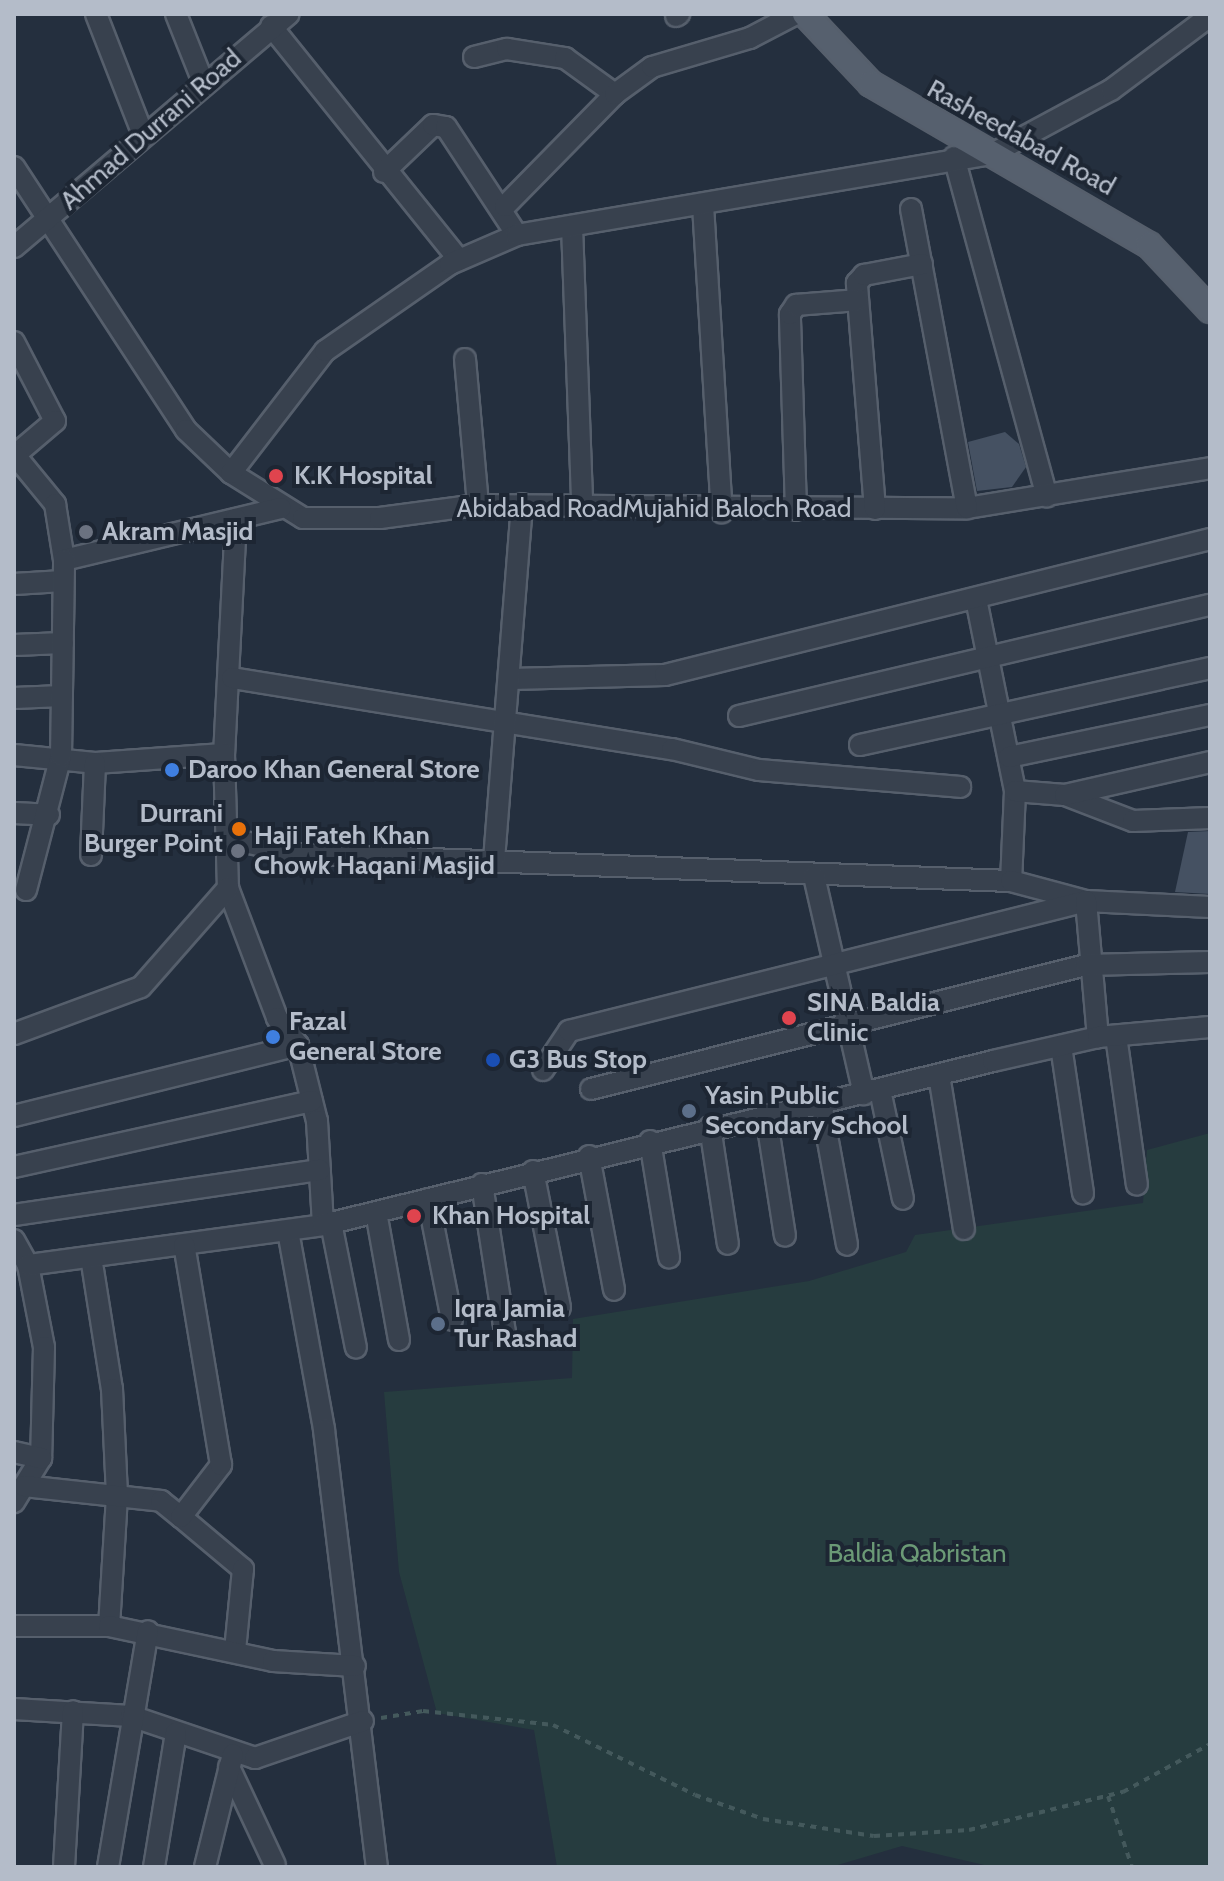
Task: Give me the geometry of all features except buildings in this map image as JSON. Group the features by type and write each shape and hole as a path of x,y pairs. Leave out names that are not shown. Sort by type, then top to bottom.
{"main road":[{"name":"Rasheedabad Road","path":"805,14 871,84 1149,245 1210,310"}],"street":[{"path":"96,14 142,132"},
{"path":"176,14 203,82"},
{"name":"Ahmad Durrani Road","path":"14,247 52,217 142,132 289,14"},
{"path":"505,206 615,94 652,67 750,38 805,14"},
{"path":"231,473 325,351 459,260 517,235 703,205 954,157 992,154 1111,90 1210,16"},
{"path":"271,26 384,172 459,260"},
{"path":"474,57 507,49 565,58 615,94"},
{"path":"384,172 441,124 505,206 517,235"},
{"path":"954,157 1047,496"},
{"name":"Abidabad RoadMujahid Baloch Road","path":"14,167 52,217 70,261 186,430 231,473 281,508 303,518 380,518 478,505 522,504 722,512 967,508 1210,468"},
{"path":"703,205 722,512"},
{"path":"911,209 967,508"},
{"path":"572,226 582,504"},
{"path":"875,509 858,300 864,275 922,264"},
{"path":"796,510 790,314 796,305 858,300"},
{"path":"14,342 55,421 14,455 55,504 64,570 61,756 49,815 24,877"},
{"path":"465,359 478,505"},
{"path":"494,860 511,679 522,504"},
{"path":"14,584 281,508"},
{"path":"236,519 232,678 224,754 228,888 277,1018 298,1045 312,1101 327,1224 356,1348"},
{"path":"511,679 665,675 1210,539"},
{"path":"976,599 1015,791 1011,881"},
{"path":"739,716 1210,605"},
{"path":"14,645 63,643"},
{"path":"860,745 1210,668"},
{"path":"232,678 507,723 759,770 960,787"},
{"path":"14,698 62,696"},
{"path":"1009,757 1210,715"},
{"path":"14,755 61,756 95,763 224,754"},
{"path":"1065,795 1210,762"},
{"path":"91,855 95,763"},
{"path":"1015,791 1065,795 1133,821 1210,818"},
{"path":"14,813 49,815"},
{"path":"227,838 298,854 814,876 1011,881 1086,901 1210,907"},
{"path":"814,876 848,1024 872,1092 903,1199"},
{"path":"14,1034 141,987 228,888"},
{"path":"543,1070 569,1031 1086,901"},
{"path":"1086,901 1086,965 1107,1037 1137,1185"},
{"path":"591,1089 1086,965 1210,962"},
{"path":"28,1265 327,1224 650,1141 1061,1046 1107,1037 1210,1027"},
{"path":"14,1116 298,1045"},
{"path":"1061,1046 1083,1193"},
{"path":"939,1075 964,1229"},
{"path":"14,1167 312,1101"},
{"path":"821,1103 847,1245"},
{"path":"766,1115 785,1236"},
{"path":"710,1127 728,1244"},
{"path":"650,1141 669,1257"},
{"path":"589,1156 614,1290"},
{"path":"14,1215 320,1170"},
{"path":"533,1171 560,1307"},
{"path":"482,1184 505,1333"},
{"path":"428,1199 452,1320"},
{"path":"376,1212 399,1340"},
{"path":"288,1231 363,1721 377,1867"},
{"path":"14,1240 28,1265 44,1347 41,1458 19,1494"},
{"path":"181,1517 221,1465 184,1245"},
{"path":"91,1257 112,1389 117,1496 109,1626"},
{"path":"14,1452 41,1458"},
{"path":"19,1494 117,1496 161,1501 243,1569 235,1650"},
{"path":"14,1626 109,1626 235,1650 355,1666"},
{"path":"108,1867 131,1716 148,1631"},
{"path":"14,1709 131,1716 176,1733 231,1760 255,1758 363,1721"},
{"path":"64,1867 73,1711"},
{"path":"154,1867 176,1733"},
{"path":"231,1760 275,1865"},
{"path":"205,1867 231,1760"}],"path":[{"path":"363,1721 423,1711 553,1725 695,1795 828,1832 925,1837 1108,1796 1210,1744"},
{"path":"1108,1796 1132,1867"}],"green space":[{"name":"Baldia Qabristan","path":"1210,1133 1210,1867 993,1867 902,1846 831,1867 557,1867 534,1730 437,1713 399,1572 384,1392 572,1378 573,1319 809,1281 906,1252 915,1235 1143,1203 1147,1150"}],"place":[{"name":"K.K Hospital","path":"276,476"},
{"name":"Akram Masjid","path":"86,532"},
{"name":"Daroo Khan General Store","path":"172,770"},
{"name":"Durrani Burger Point","path":"239,829"},
{"name":"Haji Fateh Khan Chowk Haqani Masjid","path":"238,851"},
{"name":"SINA Baldia Clinic","path":"789,1018"},
{"name":"Fazal General Store","path":"273,1037"},
{"name":"G3 Bus Stop","path":"493,1060"},
{"name":"Yasin Public Secondary School","path":"689,1111"},
{"name":"Khan Hospital","path":"414,1216"},
{"name":"Iqra Jamia Tur Rashad","path":"438,1324"}]}
